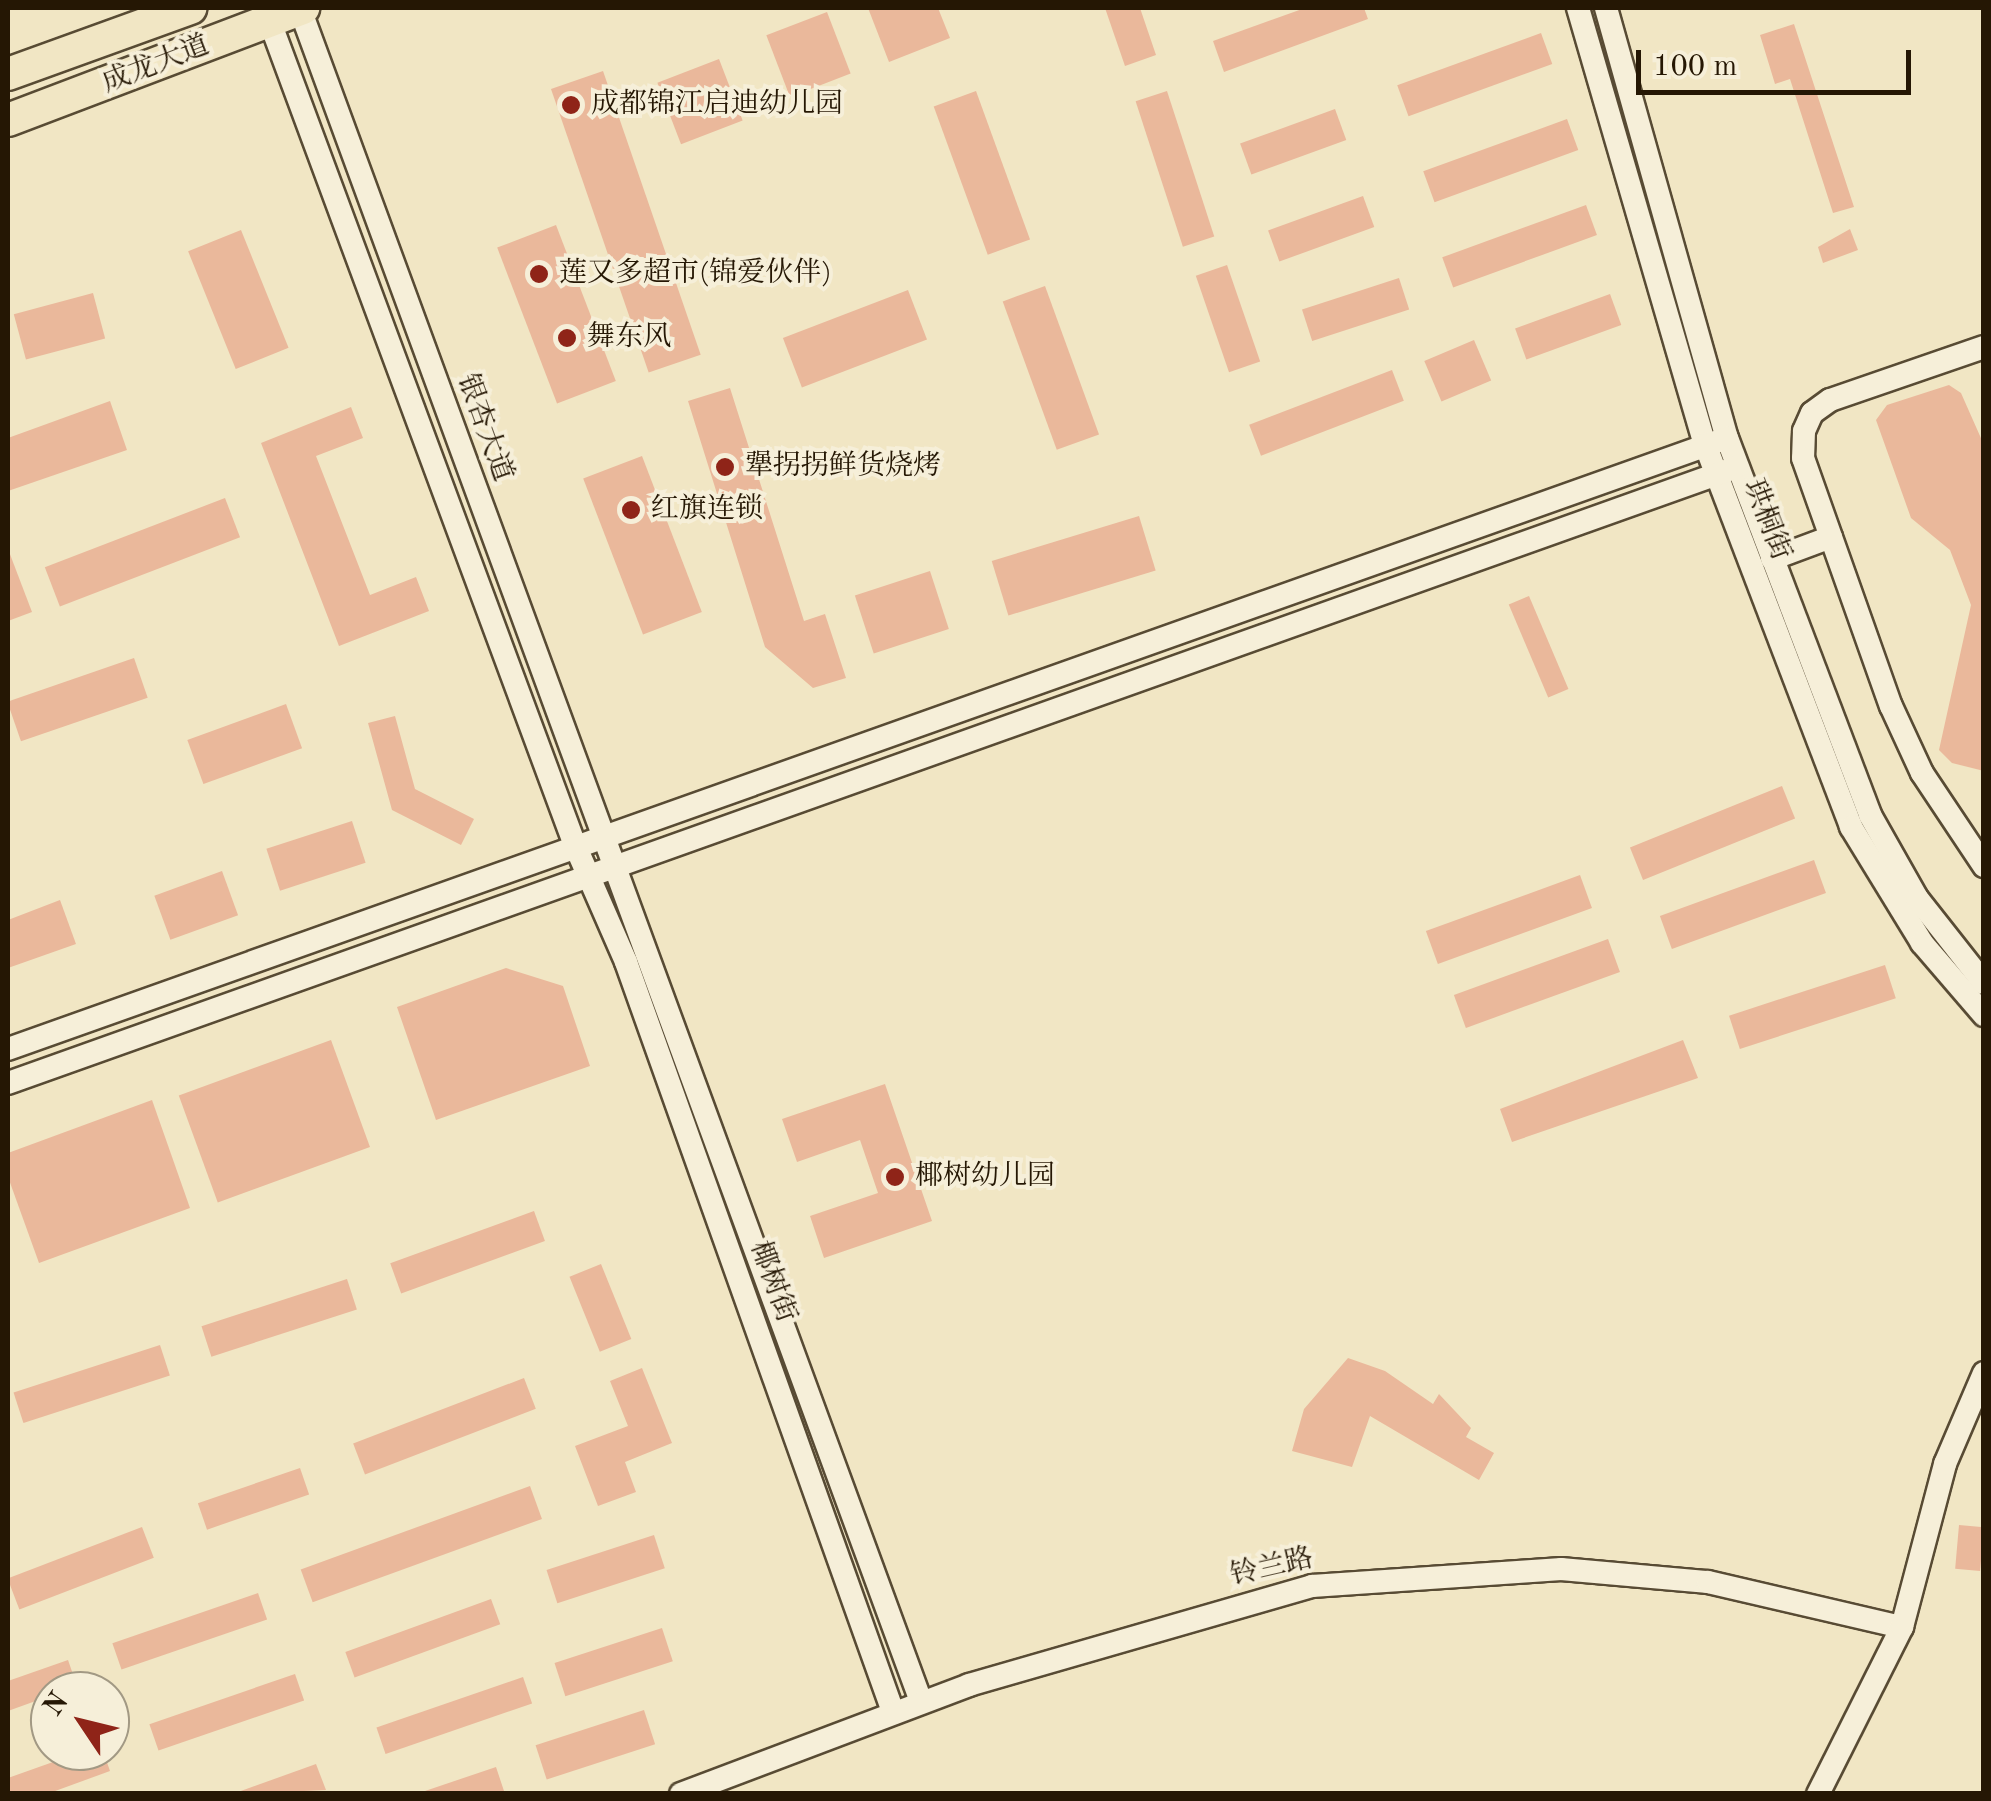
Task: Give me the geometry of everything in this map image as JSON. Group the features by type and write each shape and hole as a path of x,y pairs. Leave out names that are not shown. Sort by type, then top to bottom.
{"highway":[{"name":"成龙大道","path":"8,74 190,8"},
{"name":"成龙大道","path":"8,120 291,13"}],"street":[{"name":"珙桐街","path":"1578,8 1716,441 1851,827 1922,943 1984,1015"},
{"name":"珙桐街","path":"1606,8 1716,441"},
{"path":"291,13 587,875"},
{"name":"银杏大道","path":"291,13 616,866"},
{"path":"1984,347 1830,400 1812,413 1803,458 1922,773 1984,866"},
{"path":"8,1049 1716,441"},
{"name":"珙桐街","path":"1726,470 1772,559 1870,816 1917,898 1984,983"},
{"path":"8,1083 1726,470"},
{"path":"1772,559 1831,537"},
{"name":"椰树街","path":"616,866 921,1701"},
{"name":"椰树街","path":"587,875 626,962 893,1712"},
{"path":"1818,1794 1902,1627 1945,1464 1984,1373"},
{"name":"铃兰路","path":"681,1794 921,1701 1312,1586 1561,1569 1708,1582 1902,1627"}],"building":[{"path":"868,8 938,8 950,38 889,62"},
{"path":"1105,8 1140,8 1156,55 1125,66"},
{"path":"1305,8 1364,8 1368,19 1224,72 1213,41"},
{"path":"827,12 851,74 790,97 766,35"},
{"path":"1794,24 1854,207 1833,213 1790,79 1775,84 1760,35"},
{"path":"1541,33 1552,64 1409,116 1397,85"},
{"path":"719,59 743,121 681,144 657,83"},
{"path":"603,71 701,355 649,373 551,89"},
{"path":"976,91 1030,239 988,255 934,106"},
{"path":"1167,91 1214,237 1183,247 1136,101"},
{"path":"1335,109 1346,140 1251,175 1240,144"},
{"path":"1567,119 1578,150 1435,202 1423,171"},
{"path":"1363,196 1374,227 1279,262 1268,231"},
{"path":"1586,205 1597,235 1453,287 1442,257"},
{"path":"556,225 616,381 557,403 497,248"},
{"path":"1850,229 1858,250 1823,263 1818,247"},
{"path":"241,230 289,348 236,369 188,251"},
{"path":"1227,265 1260,361 1229,372 1196,276"},
{"path":"1399,278 1409,309 1312,341 1302,310"},
{"path":"1045,286 1099,434 1057,450 1003,301"},
{"path":"908,290 927,339 802,388 783,338"},
{"path":"93,293 105,338 26,360 14,314"},
{"path":"1610,294 1621,325 1526,360 1515,329"},
{"path":"1474,340 1491,381 1441,402 1424,361"},
{"path":"1392,370 1404,401 1261,456 1249,425"},
{"path":"1949,385 1961,393 1984,445 1984,771 1952,763 1939,750 1971,605 1950,550 1911,518 1876,420 1887,405"},
{"path":"730,388 804,621 825,614 846,678 813,688 765,647 688,401"},
{"path":"110,401 127,450 8,491 8,438"},
{"path":"351,407 363,438 316,456 370,595 416,577 429,611 339,646 261,443"},
{"path":"642,456 702,612 643,634 583,479"},
{"path":"225,498 240,537 60,606 45,567"},
{"path":"1139,516 1156,571 1008,616 992,561"},
{"path":"8,549 32,612 8,621"},
{"path":"930,571 949,629 874,653 855,595"},
{"path":"1529,596 1568,689 1548,698 1509,605"},
{"path":"134,658 148,698 21,741 8,701"},
{"path":"286,704 302,748 203,784 187,740"},
{"path":"395,716 415,789 474,819 461,845 392,810 368,723"},
{"path":"1782,786 1795,818 1643,880 1630,847"},
{"path":"352,821 366,863 280,891 266,849"},
{"path":"1814,860 1826,893 1672,949 1660,916"},
{"path":"222,871 238,915 170,940 154,896"},
{"path":"1580,875 1592,908 1438,964 1426,931"},
{"path":"60,900 76,944 8,968 8,920"},
{"path":"1608,939 1620,972 1466,1028 1454,995"},
{"path":"1885,965 1896,998 1740,1049 1729,1016"},
{"path":"506,968 563,986 590,1066 436,1120 397,1007"},
{"path":"331,1040 370,1147 218,1203 179,1095"},
{"path":"1683,1040 1698,1078 1512,1142 1500,1109"},
{"name":"椰树幼儿园","path":"885,1084 932,1221 824,1258 810,1216 878,1193 860,1140 797,1162 782,1119"},
{"path":"152,1100 190,1208 39,1263 8,1177 8,1153"},
{"path":"534,1211 545,1241 401,1293 390,1263"},
{"path":"601,1264 631,1339 600,1352 569,1277"},
{"path":"347,1279 357,1309 211,1357 201,1326"},
{"path":"160,1345 170,1375 23,1423 14,1393"},
{"path":"1348,1358 1385,1371 1433,1404 1439,1394 1471,1428 1466,1437 1494,1453 1479,1480 1370,1416 1352,1467 1292,1451 1304,1409"},
{"path":"642,1368 672,1443 625,1462 636,1492 598,1506 575,1446 628,1426 610,1381"},
{"path":"524,1378 536,1409 365,1474 353,1444"},
{"path":"300,1468 309,1494 207,1530 198,1503"},
{"path":"530,1486 542,1519 313,1602 301,1569"},
{"path":"1959,1525 1984,1527 1980,1571 1955,1569"},
{"path":"142,1527 154,1558 19,1609 8,1578"},
{"path":"654,1535 665,1568 557,1603 547,1570"},
{"path":"258,1593 267,1619 122,1670 112,1643"},
{"path":"491,1599 500,1624 355,1677 345,1652"},
{"path":"662,1628 673,1661 565,1696 555,1663"},
{"path":"68,1660 72,1671 37,1671"},
{"path":"30,1673 30,1703 8,1711 8,1681"},
{"path":"295,1674 304,1700 159,1751 149,1724"},
{"path":"523,1677 532,1703 386,1754 376,1727"},
{"path":"644,1710 655,1744 547,1779 536,1745"},
{"path":"316,1764 326,1790 238,1794 238,1792"},
{"path":"496,1767 505,1794 425,1794 425,1791"},
{"path":"30,1770 110,1771 47,1794 8,1794 8,1778"}],"place":[{"name":"成都锦江启迪幼儿园","path":"571,105"},
{"name":"莲又多超市(锦爱伙伴)","path":"539,274"},
{"name":"舞东风","path":"567,338"},
{"name":"犟拐拐鲜货烧烤","path":"725,467"},
{"name":"红旗连锁","path":"631,510"},
{"name":"椰树幼儿园","path":"895,1177"}]}
